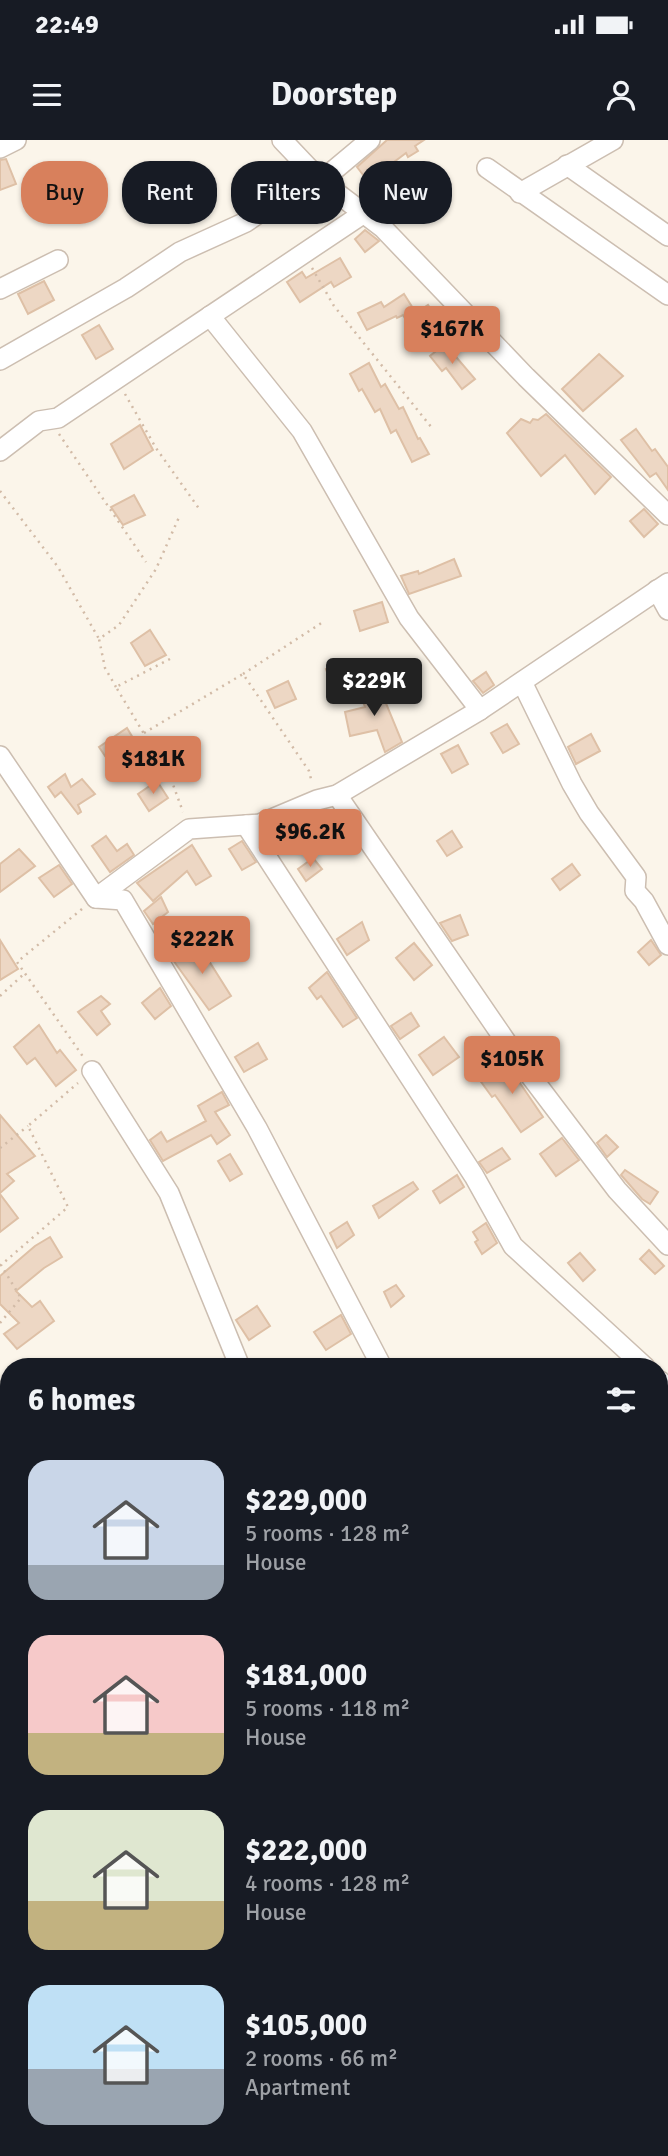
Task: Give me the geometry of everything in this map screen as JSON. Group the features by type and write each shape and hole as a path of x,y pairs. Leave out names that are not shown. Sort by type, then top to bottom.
{"street":[{"path":"0,148 16,140"},
{"path":"282,140 302,161"},
{"path":"345,161 370,140"},
{"path":"520,193 613,140"},
{"path":"567,165 668,236"},
{"path":"487,169 668,295"},
{"path":"345,199 359,210"},
{"path":"0,451 39,421 58,418 359,216"},
{"path":"0,360 114,295 180,252 242,224"},
{"path":"378,224 526,377 668,515"},
{"path":"0,289 58,260"},
{"path":"210,316 302,431 409,618 480,710"},
{"path":"96,898 189,829 260,824 317,800 337,795 480,710 662,586 668,610"},
{"path":"522,682 572,784 589,813 636,877 635,891 644,901 668,946"},
{"path":"0,756 96,898"},
{"path":"337,795 520,1062 617,1190 668,1245"},
{"path":"246,825 474,1175 513,1246 635,1358"},
{"path":"96,898 123,900 257,1128 377,1358"},
{"path":"92,1071 169,1193 236,1358"}],"path":[{"path":"303,253 334,306 432,428"},
{"path":"116,379 156,448 200,510"},
{"path":"50,419 146,562"},
{"path":"0,491 58,567 99,639 105,668 171,779 189,829"},
{"path":"99,639 119,625 156,569 180,514"},
{"path":"144,733 323,622"},
{"path":"116,687 170,659"},
{"path":"243,674 309,771 317,800"},
{"path":"0,1148 92,1071 18,962 96,898"},
{"path":"0,996 25,974"},
{"path":"0,1323 21,1298 1,1265 68,1207 28,1126"}],"building":[{"path":"387,140 424,140 415,146 418,151 408,157 406,153 395,161 364,161"},
{"path":"6,159 16,184 0,190 0,160"},
{"path":"365,230 379,241 365,252 355,239"},
{"path":"340,258 351,277 334,287 331,282 300,302 287,282 302,272 306,278"},
{"path":"44,281 54,300 28,314 18,294"},
{"path":"404,294 416,313 428,305 435,316 413,331 403,315 367,330 358,313 381,302 384,307"},
{"path":"99,325 113,349 96,359 82,335"},
{"path":"445,344 475,379 462,389 446,368 442,371 430,356"},
{"path":"599,354 623,376 583,411 562,389"},
{"path":"369,363 381,387 385,384 399,409 403,407 418,439 420,438 429,454 412,462 396,430 391,433 380,409 375,412 362,389 359,391 350,374"},
{"path":"546,414 611,477 595,494 565,455 541,476 507,433 521,419 530,423"},
{"path":"140,425 153,450 124,469 111,444"},
{"path":"636,429 668,467 668,490 656,473 650,477 621,440"},
{"path":"134,495 145,515 123,525 111,507"},
{"path":"644,509 658,524 644,537 630,521"},
{"path":"454,559 461,576 409,594 401,576 418,571 419,574"},
{"path":"382,602 388,622 360,631 354,611"},
{"path":"150,630 166,655 145,666 131,643"},
{"path":"342,663 348,677 331,684 326,669"},
{"path":"486,672 494,685 483,693 473,681"},
{"path":"288,681 296,699 275,708 267,691"},
{"path":"378,684 402,742 385,752 377,730 350,736 345,712 365,707 359,691"},
{"path":"507,724 519,744 503,753 491,733"},
{"path":"127,728 133,738 105,756 99,747"},
{"path":"591,734 600,751 576,764 568,747"},
{"path":"458,745 468,764 452,773 441,754"},
{"path":"65,774 71,787 82,779 95,794 78,805 81,812 78,814 61,792 55,797 48,787"},
{"path":"157,781 168,798 149,811 138,794"},
{"path":"289,828 297,841 281,851 280,848 277,850 270,839"},
{"path":"452,831 462,847 447,856 437,841"},
{"path":"106,836 117,851 127,844 134,855 110,872 92,846"},
{"path":"242,841 256,862 242,870 229,849"},
{"path":"192,845 211,876 196,885 187,871 153,901 137,883"},
{"path":"19,849 35,866 0,892 0,864"},
{"path":"313,858 322,869 306,881 298,869"},
{"path":"572,864 580,875 560,890 552,879"},
{"path":"59,865 72,884 54,897 39,878"},
{"path":"161,897 168,912 153,924 144,911"},
{"path":"460,915 468,935 452,941 440,923"},
{"path":"362,922 369,940 347,955 337,939"},
{"path":"0,940 18,969 0,980"},
{"path":"651,940 661,955 649,965 638,952"},
{"path":"197,942 231,996 209,1010 173,960"},
{"path":"414,943 432,965 414,980 396,958"},
{"path":"327,972 357,1018 343,1027 321,996 317,999 309,988"},
{"path":"160,988 171,1006 155,1019 142,1003"},
{"path":"101,996 110,1004 101,1011 110,1024 97,1035 78,1012"},
{"path":"411,1013 419,1026 400,1039 391,1026"},
{"path":"39,1025 57,1053 60,1050 76,1070 56,1086 35,1058 27,1064 14,1047"},
{"path":"444,1037 459,1057 433,1075 419,1055"},
{"path":"258,1043 267,1059 244,1072 235,1057"},
{"path":"505,1061 543,1117 521,1132 495,1095 492,1097 479,1079"},
{"path":"222,1092 229,1105 215,1112 230,1135 217,1144 211,1135 163,1161 150,1140 161,1132 167,1142 206,1121 198,1106"},
{"path":"0,1115 35,1156 7,1174 14,1181 0,1193"},
{"path":"606,1135 618,1147 607,1157 597,1143"},
{"path":"562,1138 579,1160 556,1176 540,1154"},
{"path":"502,1148 510,1159 487,1173 479,1162"},
{"path":"230,1154 242,1174 230,1181 218,1161"},
{"path":"625,1170 658,1192 650,1204 642,1199 621,1175"},
{"path":"457,1175 464,1187 440,1203 433,1191"},
{"path":"413,1182 418,1189 379,1218 373,1206"},
{"path":"0,1194 18,1218 0,1232"},
{"path":"347,1222 354,1235 337,1248 330,1233"},
{"path":"486,1223 497,1243 482,1254 473,1232"},
{"path":"50,1237 62,1257 16,1291 32,1307 40,1301 54,1321 17,1349 4,1334 19,1323 0,1304 0,1276 35,1246"},
{"path":"649,1250 664,1266 655,1274 640,1259"},
{"path":"580,1253 595,1270 583,1281 568,1263"},
{"path":"396,1285 404,1296 391,1307 384,1292"},
{"path":"257,1306 270,1326 249,1340 236,1320"},
{"path":"341,1315 351,1334 326,1350 314,1332"}]}
